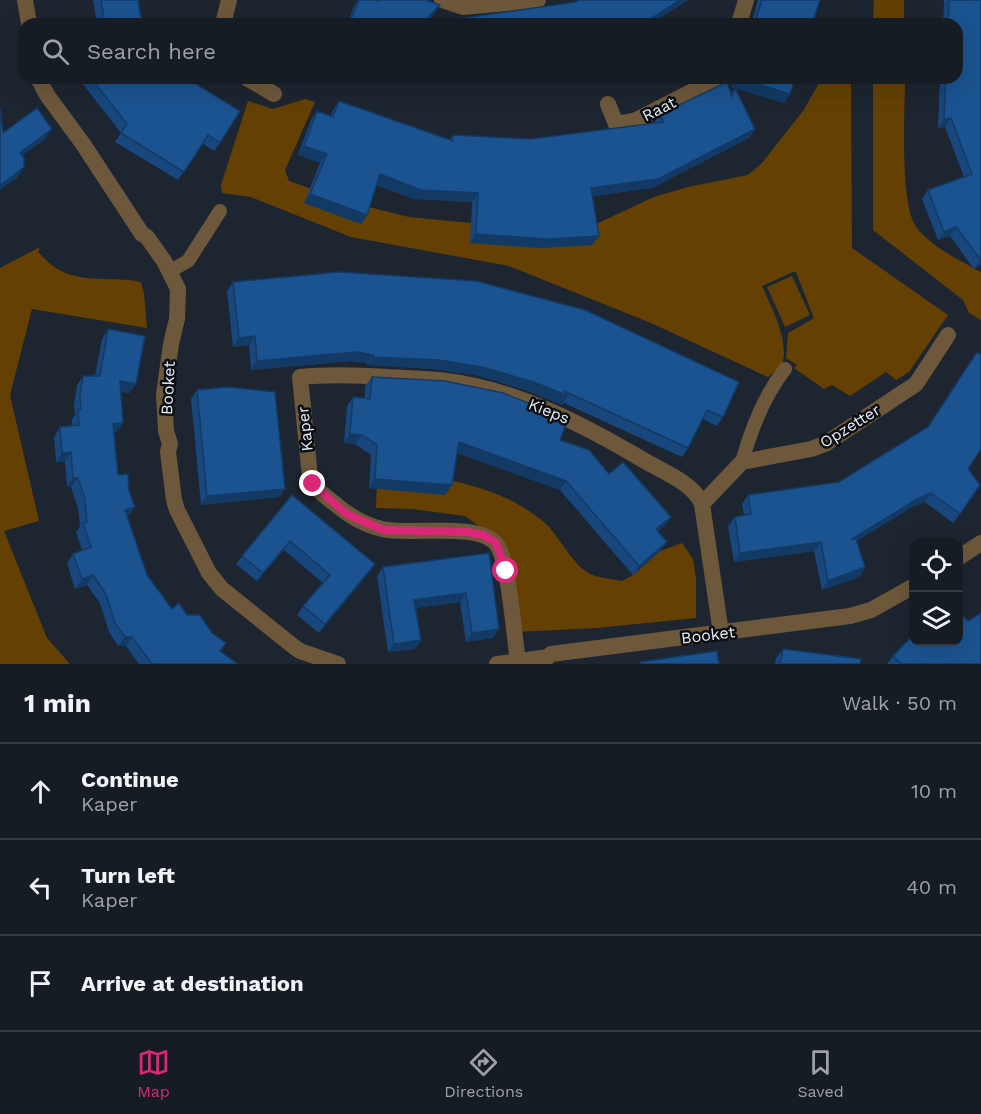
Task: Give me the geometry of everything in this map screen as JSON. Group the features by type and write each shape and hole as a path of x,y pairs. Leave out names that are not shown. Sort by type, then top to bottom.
{"street":[{"path":"24,0 27,18"},
{"path":"225,18 230,0"},
{"path":"442,0 463,7 538,0"},
{"path":"741,18 746,0"},
{"name":"Booket","path":"41,84 142,234 147,237 170,271 178,289 179,298 164,401 166,431 170,444 168,452 174,501 202,561 222,589 293,646 338,664"},
{"path":"257,84 274,94"},
{"name":"Raat","path":"608,104 616,124 634,121 706,84"},
{"name":"Opzetter","path":"742,462 811,449 825,444 916,384 948,335"},
{"name":"Kieps","path":"300,377 346,375 446,381 480,387 535,405 587,427 678,480 694,491 702,504"},
{"name":"Kaper","path":"300,377 310,477 316,488 355,518 384,530 467,532 483,535 496,543 506,571 518,661"},
{"path":"721,633 702,504 742,462"},
{"path":"963,555 981,543"},
{"name":"Booket","path":"497,664 548,657 551,654 857,614 877,607 909,589"}],"lane":[{"path":"170,271 188,261 220,211"},
{"path":"742,462 750,434 774,384 785,369"}],"shaded area":[{"path":"874,0 904,0 904,18 873,18"},
{"path":"819,84 851,84 852,248 948,315 909,372 896,380 886,372 850,396 832,385 824,389 794,368 797,365 786,358 788,333 814,318 796,272 762,286 784,345 782,364 768,377 651,323 509,266 351,237 251,197 222,193 221,185 248,101 273,109 305,99 315,102 285,170 289,181 345,201 409,217 492,225 594,225 654,197 688,187 748,175 762,163 803,111"},
{"path":"873,84 905,84 905,179 911,217 917,228 931,242 981,272 981,320 969,313 963,300 873,230"},
{"path":"40,247 38,252 53,266 65,273 86,278 141,282 147,328 32,309 10,395 39,521 4,531 47,638 70,664 0,664 0,268"},
{"path":"792,276 810,315 785,327 767,287"},
{"path":"433,477 463,483 522,506 547,525 584,570 597,576 622,581 633,575 660,551 682,543 693,559 696,579 696,618 597,628 514,632 504,569 484,530 465,516 412,509 376,508 377,481"}],"building":[{"path":"101,0 138,0 141,18 104,18"},
{"path":"359,0 426,0 440,5 428,18 352,18"},
{"path":"579,0 680,0 652,18 464,18"},
{"path":"762,0 820,0 814,18 756,18"},
{"path":"949,0 981,0 981,260 956,227 944,232 928,190 972,174 951,118 944,120 946,84 963,84 963,18 948,18"},
{"path":"96,84 196,84 240,111 220,143 208,135 184,172 121,133 127,124"},
{"path":"723,84 728,84 732,96 735,88 755,129 658,179 591,188 599,236 547,239 476,234 478,193 421,190 380,174 367,215 310,194 327,154 304,146 317,111 333,117 339,101 453,141 453,135 531,139 664,122 660,114"},
{"path":"758,84 793,84 790,94"},
{"path":"37,108 52,129 20,153 24,158 24,167 0,186 0,109 3,133"},
{"path":"339,272 476,281 585,310 739,382 723,417 707,410 688,448 564,391 568,396 534,382 482,367 439,360 373,357 373,355 356,352 257,361 255,336 239,338 233,282"},
{"path":"108,329 145,336 136,384 120,381 123,423 113,424 118,475 128,474 129,491 135,507 125,510 147,575 172,609 179,603 187,615 200,615 212,633 226,643 220,651 238,664 152,664 132,637 125,637 115,623 106,594 93,575 82,579 73,554 91,547 83,523 87,522 85,499 78,478 73,478 71,452 62,453 60,427 79,425 78,410 81,410 80,395 83,376 100,376"},
{"path":"977,352 981,355 981,449 968,469 980,485 960,514 931,493 917,499 852,539 856,539 865,567 828,581 821,542 740,553 735,517 751,514 748,495 839,482 928,427"},
{"path":"372,377 445,381 503,393 568,419 560,440 589,450 609,474 623,462 671,517 656,529 667,542 639,566 566,481 459,442 452,485 375,479 377,445 362,435 350,434 353,397 370,399"},
{"path":"227,387 275,392 285,489 207,496 197,390"},
{"path":"292,495 375,564 325,624 303,606 330,575 290,541 263,573 242,556"},
{"path":"489,553 499,629 472,633 466,593 414,600 421,640 394,644 383,567"},
{"path":"981,613 981,664 901,664 893,656 909,639 909,646 963,646 963,616 968,621"},
{"path":"783,649 861,659 860,664 780,664"},
{"path":"717,651 719,664 640,664 640,662"}],"route":[{"path":"313,484 344,512 384,530 467,532 490,538 496,543 506,571"}]}
